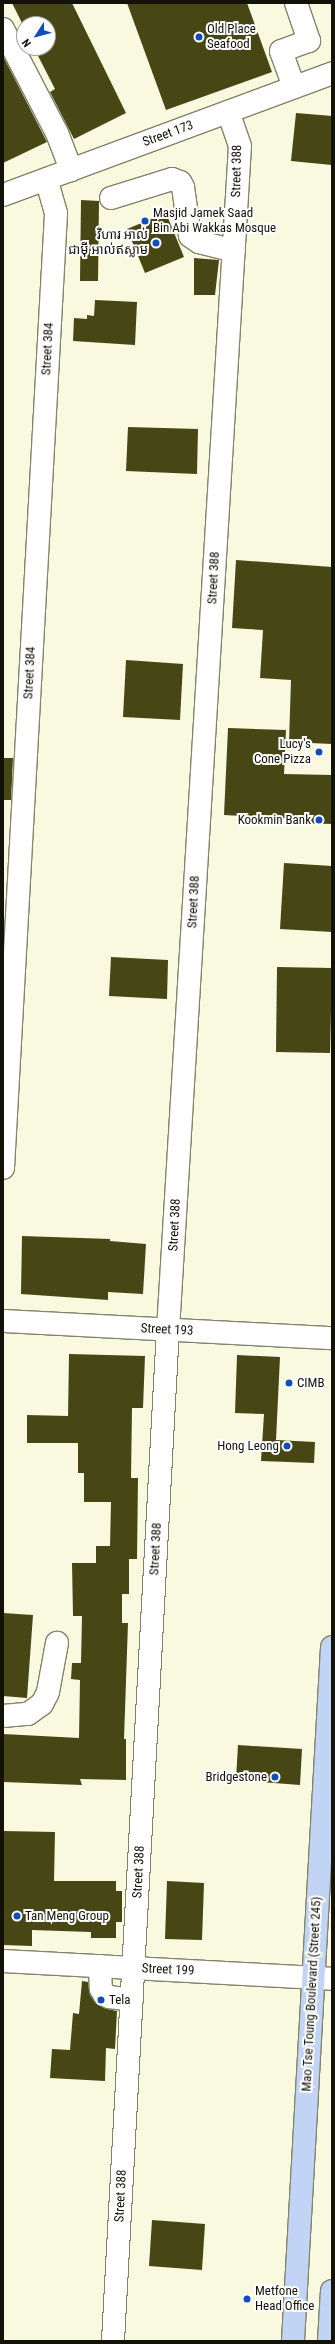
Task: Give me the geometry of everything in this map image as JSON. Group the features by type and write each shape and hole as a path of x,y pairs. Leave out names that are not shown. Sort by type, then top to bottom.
{"main road":[{"name":"Mao Tse Toung Boulevard (Street 245)","path":"293,2341 323,1978 332,1647"},
{"path":"329,2341 332,2291"}],"street":[{"path":"294,87 281,51 309,41 296,3"},
{"path":"3,29 57,133 71,170"},
{"name":"Street 173","path":"3,195 332,73"},
{"name":"Street 388","path":"113,2341 168,1330 240,146 228,112"},
{"name":"Street 384","path":"3,1168 56,213 46,179"},
{"path":"110,198 172,179 180,182 183,187 190,236 198,242 234,251"},
{"name":"Street 193","path":"3,1321 332,1338"},
{"path":"3,1716 28,1714 42,1704 48,1692 57,1643"},
{"name":"Street 199","path":"3,1961 323,1978"},
{"path":"100,1966 101,1988 104,1994 109,1998 132,2000"}],"building":[{"path":"12,3 72,3 126,113 74,139 50,92 55,89 38,56 56,56 56,16 18,16"},
{"name":"Old Place Seafood","path":"127,3 247,3 272,72 166,110"},
{"path":"3,56 47,142 3,163"},
{"path":"296,113 332,116 332,165 291,161"},
{"path":"81,200 99,201 98,281 80,281"},
{"name":"វិហារ អាល់ ជាម៉ី អាល់ឥស្លាម","path":"166,213 184,257 145,273 127,229"},
{"path":"194,258 219,260 215,295 194,295"},
{"path":"95,300 137,302 135,345 73,341 74,318 87,319 87,315 94,316"},
{"path":"128,427 198,429 197,474 126,471"},
{"path":"236,560 332,567 332,744 289,742 291,680 260,678 263,630 232,628"},
{"path":"126,660 183,664 180,720 123,717"},
{"path":"228,728 286,730 284,774 332,775 332,824 293,823 293,819 224,815"},
{"path":"3,758 13,758 11,800 3,800"},
{"path":"284,863 332,866 332,932 280,929"},
{"path":"111,957 168,960 167,999 109,996"},
{"path":"277,967 332,968 330,1053 276,1052"},
{"path":"22,1236 110,1239 110,1241 146,1244 143,1294 108,1292 108,1300 21,1294"},
{"path":"69,1354 145,1356 143,1408 132,1408 131,1478 138,1478 137,1559 129,1559 129,1594 122,1594 122,1623 128,1623 124,1739 126,1739 126,1780 80,1779 82,1785 3,1782 3,1734 79,1738 80,1680 71,1679 72,1663 81,1663 82,1616 73,1616 72,1563 96,1563 96,1546 110,1546 111,1502 84,1502 84,1473 78,1473 78,1443 27,1443 27,1415 68,1416"},
{"path":"237,1355 280,1357 276,1440 315,1442 314,1463 261,1461 264,1414 235,1413"},
{"path":"3,1613 33,1615 27,1698 3,1696"},
{"path":"238,1745 302,1749 300,1785 236,1780"},
{"path":"3,1831 55,1832 54,1881 116,1881 116,1891 122,1891 122,1922 116,1922 116,1938 91,1938 91,1932 32,1930 32,1946 3,1945"},
{"path":"167,1881 204,1883 202,1940 165,1939"},
{"path":"82,1981 88,1982 90,1995 97,2004 107,2009 117,2011 115,2049 106,2048 105,2081 50,2078 52,2049 70,2050 73,2013 79,2014"},
{"path":"152,2220 205,2224 202,2270 149,2266"}],"place":[{"name":"Old Place Seafood","path":"199,37"},
{"name":"Masjid Jamek Saad Bin Abi Wakkas Mosque","path":"145,221"},
{"name":"វិហារ អាល់ ជាម៉ី អាល់ឥស្លាម","path":"156,243"},
{"name":"Lucy's Cone Pizza","path":"319,752"},
{"name":"Kookmin Bank","path":"319,820"},
{"name":"CIMB","path":"289,1383"},
{"name":"Hong Leong","path":"287,1446"},
{"name":"Bridgestone","path":"275,1777"},
{"name":"Tan Meng Group","path":"17,1916"},
{"name":"Tela","path":"101,2000"},
{"name":"Metfone Head Office","path":"247,2299"}]}
